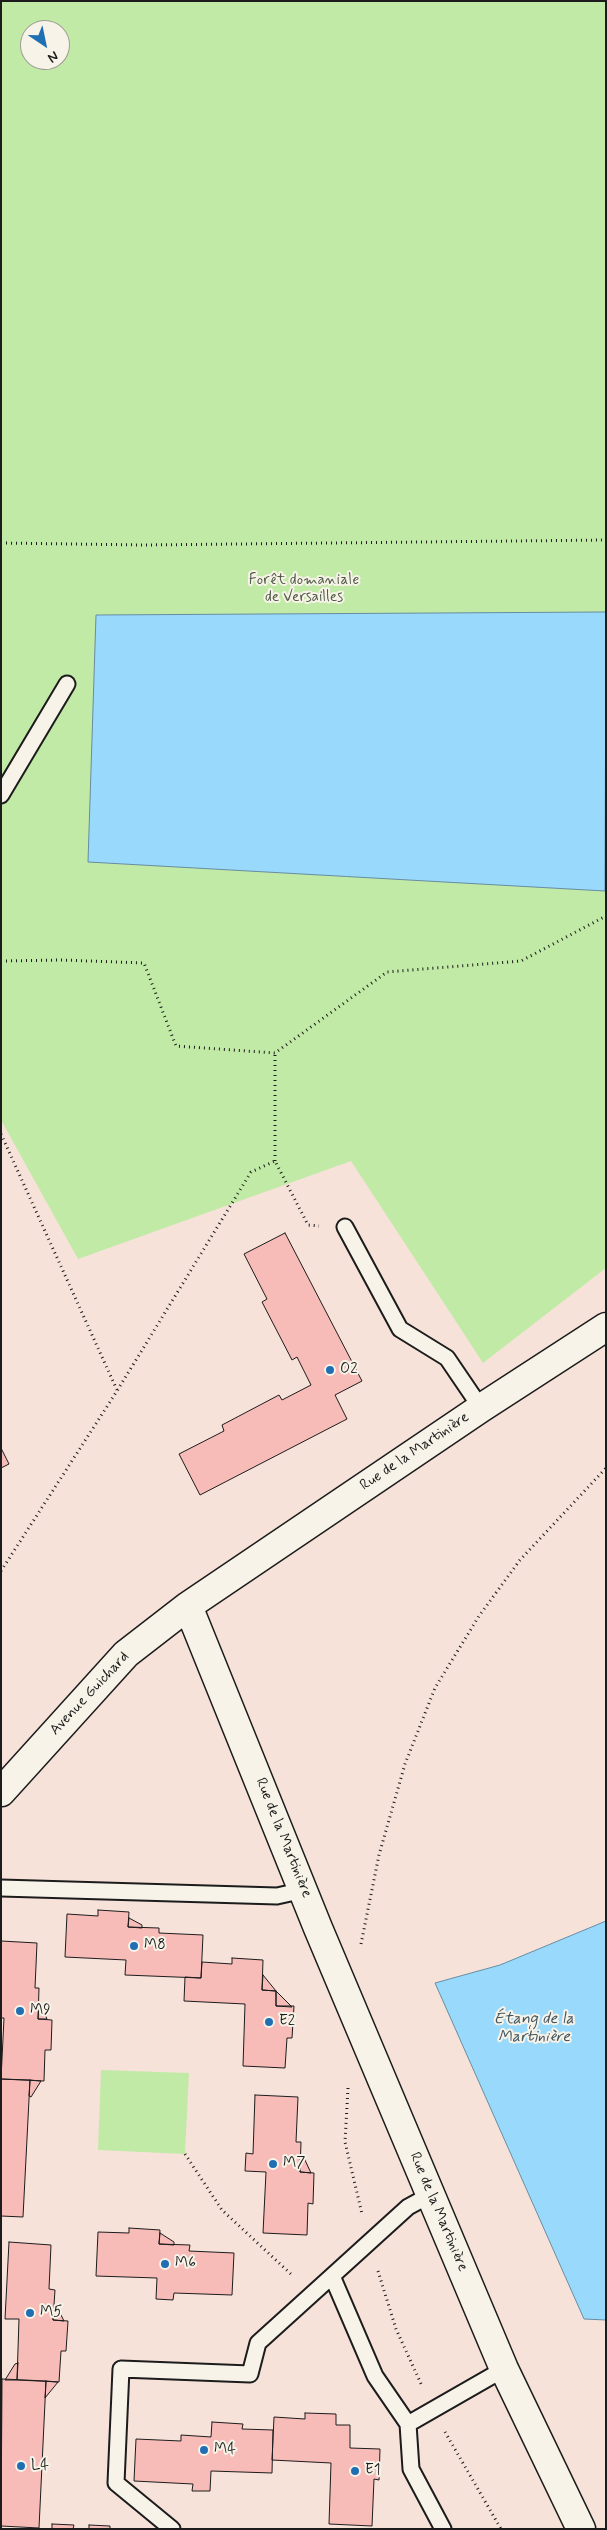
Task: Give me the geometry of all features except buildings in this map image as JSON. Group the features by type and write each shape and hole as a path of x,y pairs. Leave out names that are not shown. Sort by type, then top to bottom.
{"street":[{"name":"Rue de la Martinière","path":"581,2529 504,2369 430,2195 188,1606 481,1408 606,1327"},
{"name":"Avenue Guichard","path":"1,1792 126,1654 188,1606"}],"lane":[{"path":"1,795 67,684"},
{"path":"345,1227 400,1329 447,1358 481,1408"},
{"path":"1,1888 276,1896 304,1890"},
{"path":"172,2529 116,2483 122,2369 250,2374 258,2342 408,2207 430,2195"},
{"path":"332,2276 376,2376 408,2424 410,2469 443,2529"},
{"path":"408,2424 504,2369"}],"path":[{"path":"1,543 144,545 606,540"},
{"path":"1,961 62,960 144,963 176,1046 275,1053 387,972 521,961 606,916"},
{"path":"275,1053 275,1161 308,1225 345,1227"},
{"path":"1,1134 117,1390"},
{"path":"1,1571 117,1390 252,1172 275,1161"},
{"path":"361,1948 379,1855 406,1764 435,1688 479,1616 520,1560 606,1468"},
{"path":"349,2085 345,2142 369,2243 396,2329 433,2410 501,2529"},
{"path":"185,2154 222,2210 312,2293"}],"green space":[{"name":"Forêt domaniale de Versailles","path":"1,1 606,1 606,1268 483,1363 351,1161 78,1259 1,1120"},
{"path":"101,2070 189,2073 185,2154 98,2150"}],"water":[{"path":"606,612 605,891 88,862 96,615"},
{"name":"Étang de la Martinière","path":"606,1921 606,2320 584,2319 435,1983 500,1965"}],"place":[{"name":"O2","path":"330,1370"},
{"name":"M8","path":"134,1946"},
{"name":"M9","path":"20,2011"},
{"name":"E2","path":"269,2022"},
{"name":"M7","path":"273,2164"},
{"name":"M6","path":"165,2264"},
{"name":"M5","path":"30,2313"},
{"name":"M4","path":"204,2450"},
{"name":"L4","path":"21,2466"},
{"name":"E1","path":"355,2471"}]}
